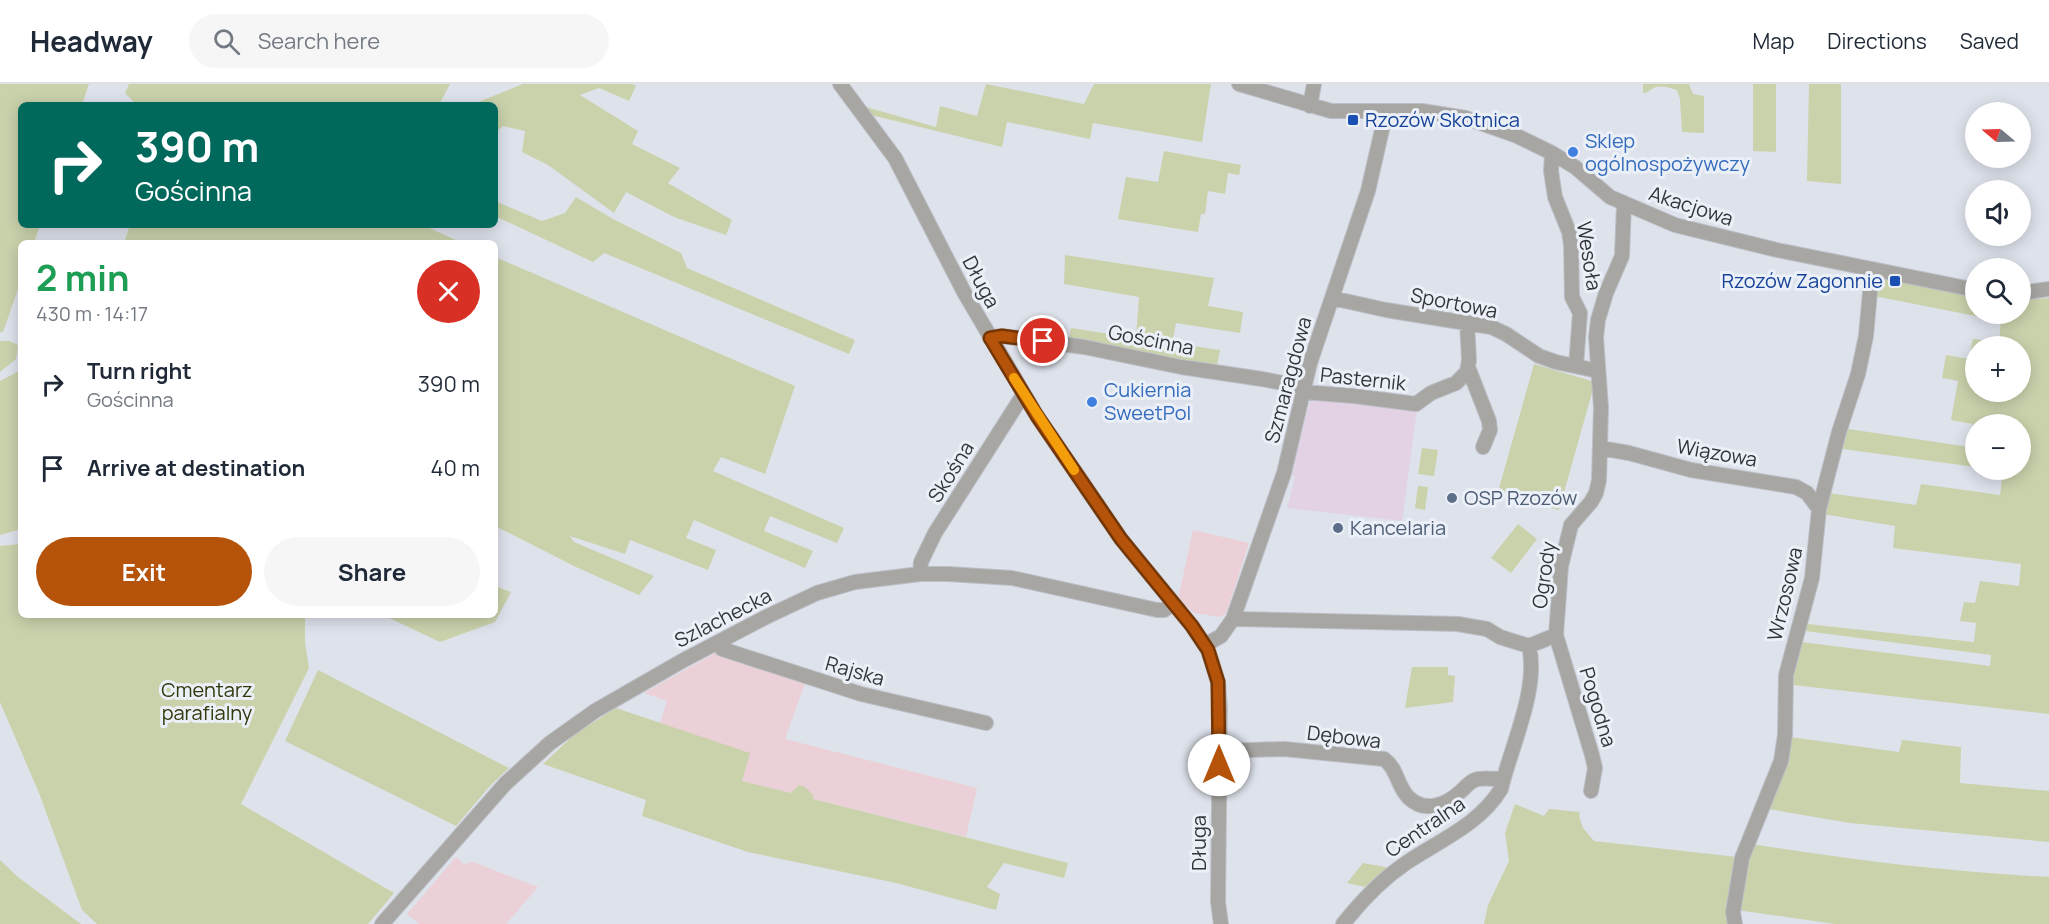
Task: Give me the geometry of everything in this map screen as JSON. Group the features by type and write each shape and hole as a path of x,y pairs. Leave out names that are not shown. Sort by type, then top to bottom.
{"street":[{"name":"Długa","path":"840,84 895,158 965,294 1023,394 1121,539 1192,626 1215,666 1218,682 1218,902 1221,924"},
{"name":"Akacjowa","path":"1239,84 1331,111 1422,111 1452,115 1507,132 1552,153 1575,166 1600,190 1624,203 1692,231 1965,288"},
{"path":"1310,106 1314,84"},
{"name":"Szmaragdowa","path":"1205,645 1221,636 1233,619 1284,473 1316,343 1368,191 1386,112"},
{"name":"Wesoła","path":"1552,153 1551,171 1555,197 1569,232 1572,297 1580,313 1576,366"},
{"name":"Ogrody","path":"1529,646 1556,635 1561,566 1571,525 1591,502 1599,480 1601,408 1596,337 1598,320 1622,256 1624,203"},
{"name":"Wrzosowa","path":"1735,924 1733,912 1742,858 1781,761 1785,735 1786,675 1812,578 1818,509 1858,374 1866,336 1872,270"},
{"path":"2031,291 2049,289"},
{"name":"Sportowa","path":"1332,298 1386,310 1491,327 1539,356 1598,371"},
{"path":"1467,322 1468,367 1489,422 1490,430 1483,447"},
{"name":"Gościnna","path":"990,338 1002,336 1084,347 1181,367 1262,379 1303,390"},
{"name":"Pasternik","path":"1303,390 1416,404 1431,393 1460,381 1468,367"},
{"name":"Skośna","path":"920,574 921,562 935,533 1023,394"},
{"name":"Wiązowa","path":"1600,448 1718,475 1787,484 1807,492 1818,509"},
{"name":"Szlachecka","path":"382,924 505,784 550,743 595,711 718,642 817,593 855,582 920,574 1012,578 1157,610 1164,610 1173,604"},
{"path":"1233,619 1458,624 1487,629 1500,637 1529,646"},
{"name":"Pogodna","path":"1556,635 1595,768 1591,790"},
{"name":"Rajska","path":"718,642 722,649 843,689 913,708 986,723"},
{"name":"Centralna","path":"1343,924 1382,880 1470,823 1492,802 1501,789 1530,686 1529,646"},
{"name":"Dębowa","path":"1219,751 1284,749 1384,759 1394,769 1405,794 1419,805 1426,807 1453,798 1472,781 1503,778"}],"shaded area":[{"path":"1311,398 1417,409 1402,521 1287,508 1295,477 1292,474 1294,462"},
{"path":"1193,530 1249,543 1228,608 1226,613 1220,617 1194,613 1178,599"},
{"path":"717,652 806,681 785,739 977,788 966,837 741,781 749,753 660,723 667,701 644,693"},
{"path":"456,857 464,864 473,862 538,887 506,924 419,924 407,914"}],"green space":[{"path":"0,84 89,84 83,102 18,102 18,228 39,228 35,240 18,240 18,290 3,332 0,332"},
{"path":"129,84 450,84 441,102 134,102 125,93"},
{"path":"523,84 632,84 636,86 629,101 599,88 580,95 638,131 632,144 680,168 668,183 732,220 726,235 674,217 626,192 614,213 548,165 522,152 525,131 503,126 498,130 498,102 478,102"},
{"path":"986,84 1084,104 1094,84 1211,84 1202,142 1093,123 1090,139 1007,122 1002,147 871,115 866,107 936,127 940,106 977,116"},
{"path":"1643,84 1689,84 1693,94 1704,96 1704,133 1682,132 1680,99 1677,90 1658,87 1643,93"},
{"path":"1753,84 1776,84 1776,152 1753,151"},
{"path":"1809,84 1841,84 1841,184 1807,181"},
{"path":"1164,151 1241,165 1239,175 1228,173 1225,194 1208,191 1205,214 1201,214 1198,232 1118,219 1126,177 1158,182"},
{"path":"576,197 613,219 681,253 687,268 855,340 849,354 604,253 593,262 498,217 498,202 542,221 565,213"},
{"path":"129,228 430,228 456,240 125,240"},
{"path":"1065,255 1214,278 1208,306 1243,312 1240,333 1176,323 1172,343 1220,350 1216,370 1069,342 1071,328 1136,338 1139,297 1064,284"},
{"path":"498,258 795,386 765,474 721,457 713,471 844,528 837,543 770,516 764,531 813,551 805,568 694,520 686,538 716,550 708,570 630,540 625,554 570,536 574,542 654,576 639,595 576,567 498,528"},
{"path":"1876,276 1965,295 1965,314 1874,296"},
{"path":"2049,298 2049,714 1793,685 1796,658 1802,642 1990,666 1991,655 1805,631 1807,624 1974,642 1976,623 1960,621 1964,602 1975,603 1980,581 2019,586 2021,564 1893,548 1895,526 1823,514 1828,493 1916,505 1921,484 2000,495 2002,480 2031,480 2031,414 1965,414 1965,423 1951,420 1958,381 1942,378 1946,355 1965,358 1965,402 2031,402 2031,336 2000,336 2001,324 2031,324 2031,299"},
{"path":"0,341 9,341 18,345 16,359 0,372"},
{"path":"1534,364 1595,382 1559,510 1498,492"},
{"path":"18,372 18,530 0,535 0,381"},
{"path":"1848,429 1965,446 1965,466 1843,449"},
{"path":"1422,448 1438,450 1434,476 1418,474"},
{"path":"1418,486 1428,487 1425,510 1415,508"},
{"path":"1518,524 1537,539 1511,573 1491,558"},
{"name":"Cmentarz parafialny","path":"18,544 18,618 305,618 305,643 309,668 241,804 394,893 368,924 97,924 82,910 39,793 0,702 0,546"},
{"path":"498,587 511,592 498,616"},
{"path":"389,618 497,618 495,622 440,642"},
{"path":"1412,667 1448,667 1448,675 1455,676 1453,702 1405,708"},
{"path":"318,670 509,768 489,787 456,826 285,741"},
{"path":"616,708 750,753 742,781 791,793 799,785 805,787 813,795 813,799 1068,863 1064,878 1004,863 987,887 1000,894 996,910 896,883 748,852 642,816 646,800 543,764 575,734"},
{"path":"1790,737 1899,752 1902,740 1961,747 1960,783 2049,791 2049,842 1850,823 1768,809"},
{"path":"1515,804 1544,816 1549,809 1580,812 1583,828 1594,841 1737,857 1733,924 1484,924 1488,905 1509,861 1505,833"},
{"path":"1752,844 1900,865 2049,877 2049,924 1835,924 1737,910"},
{"path":"0,860 18,877 81,924 0,924"},
{"path":"1363,863 1391,868 1365,887 1347,883"}],"slow traffic":[{"path":"1014,378 1074,470"}],"place":[{"name":"Rzozów Skotnica","path":"1353,120"},
{"name":"Sklep ogólnospożywczy","path":"1573,152"},
{"name":"Rzozów Zagonnie","path":"1895,281"},
{"name":"Cukiernia SweetPol","path":"1092,402"},
{"name":"OSP Rzozów","path":"1452,498"},
{"name":"Kancelaria","path":"1338,528"}],"route":[{"path":"1043,341 1002,336 990,338 1037,416 1121,539 1192,626 1208,650 1215,666 1218,682 1219,765"}]}
